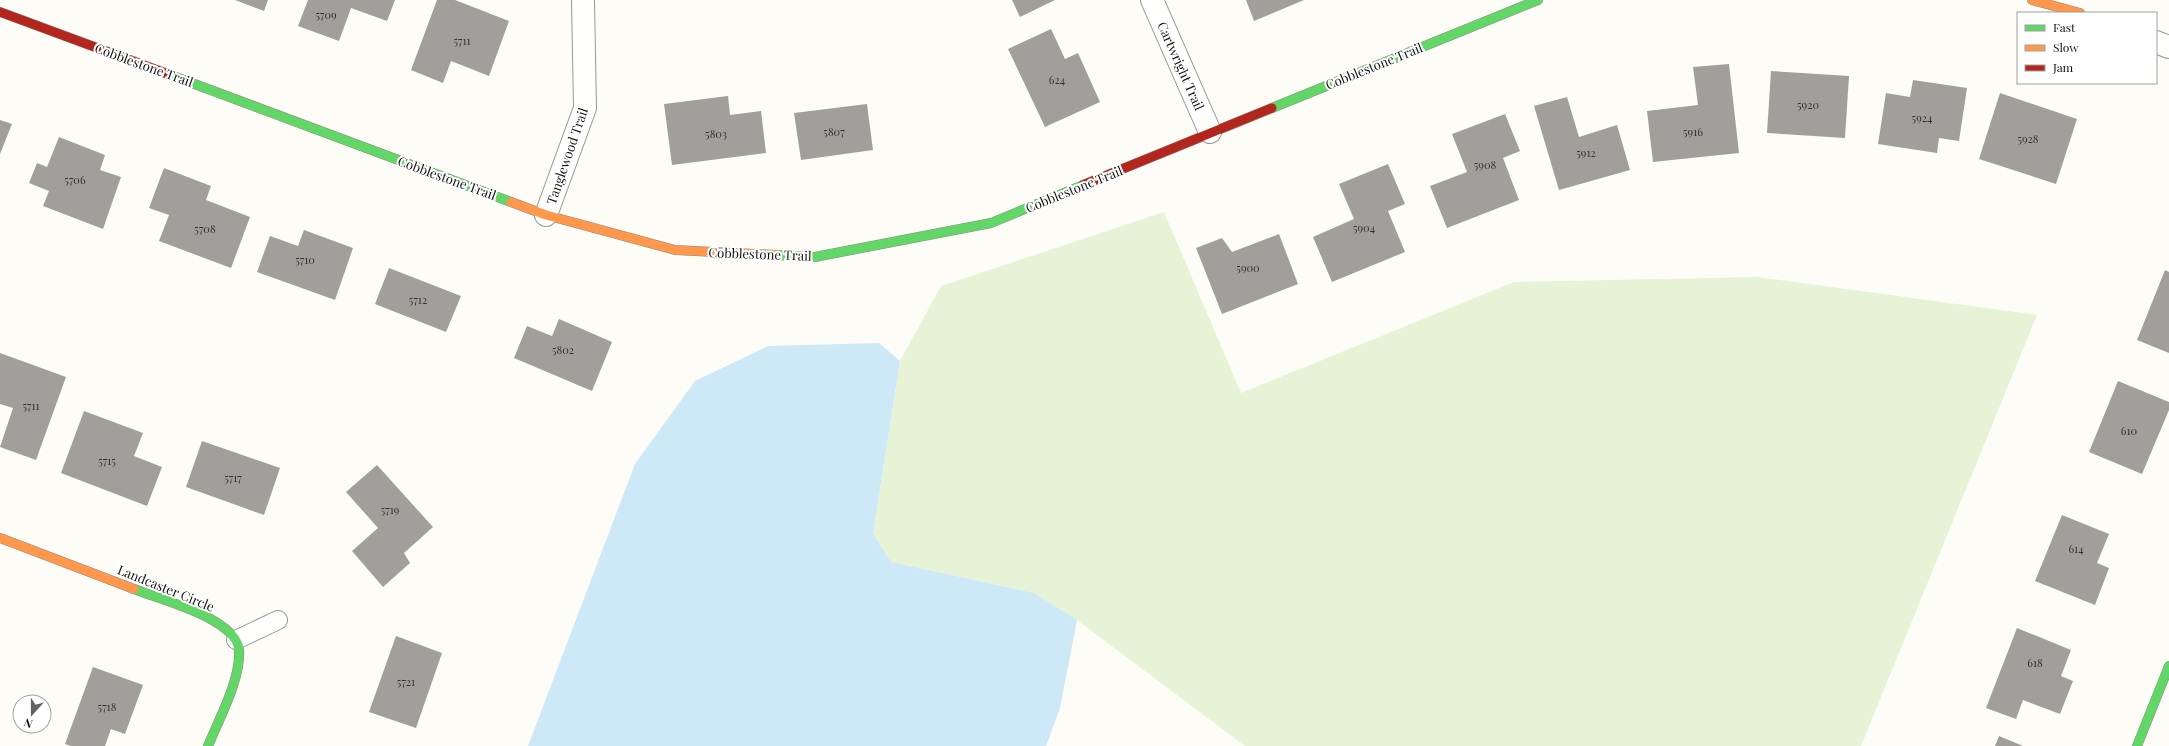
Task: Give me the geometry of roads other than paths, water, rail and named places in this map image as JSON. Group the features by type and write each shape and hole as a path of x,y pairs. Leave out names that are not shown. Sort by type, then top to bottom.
{"street":[{"name":"Tanglewood Trail","path":"546,215 585,108 583,0"},
{"name":"Cartwright Trail","path":"1152,0 1210,132"},
{"name":"Cobblestone Trail","path":"0,12 546,215 675,250 815,257 991,223 1210,132 1538,0"},
{"path":"2032,0 2076,12"},
{"path":"2157,42 2169,47"},
{"name":"Landcaster Circle","path":"0,538 207,616 225,628 236,640"},
{"path":"208,746 238,667 239,651 236,640"},
{"path":"2137,746 2169,666"}],"lane":[{"path":"236,640 278,620"}],"water":[{"path":"879,343 900,361 873,534 891,562 1034,593 1077,620 1060,708 1046,746 528,746 635,464 695,381 768,346"}]}
